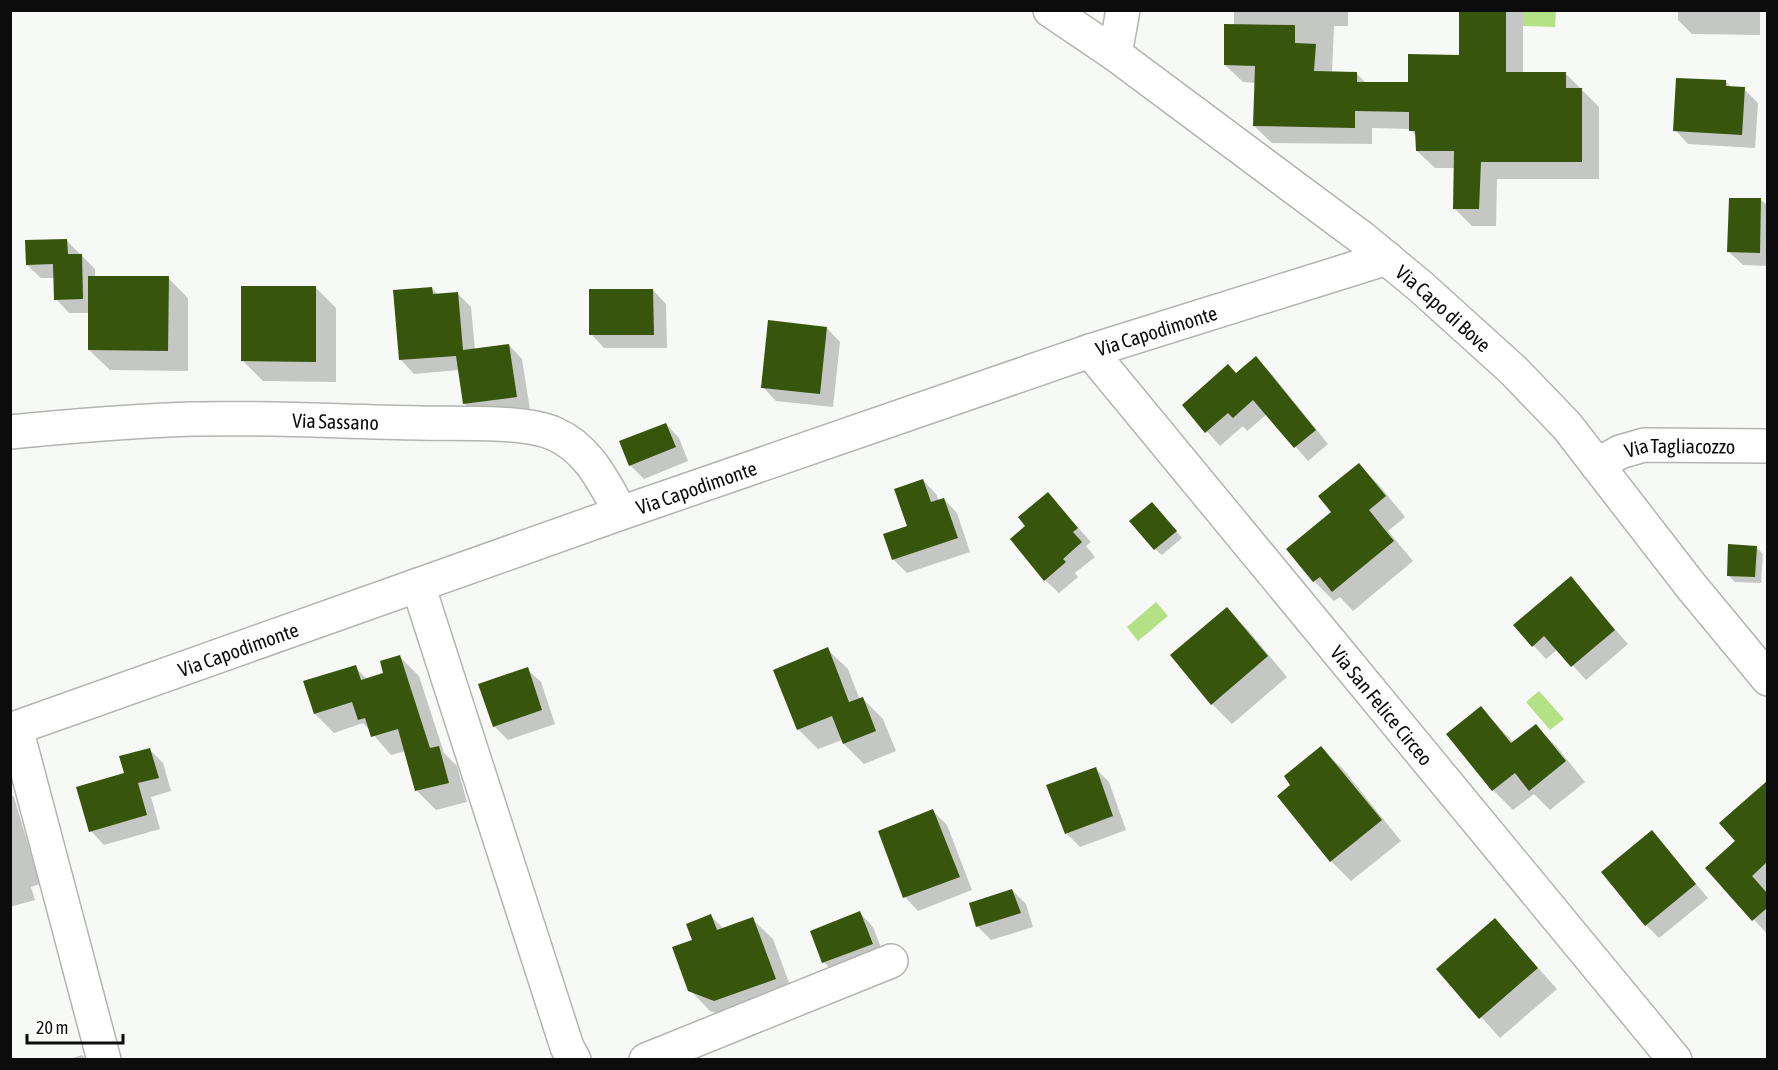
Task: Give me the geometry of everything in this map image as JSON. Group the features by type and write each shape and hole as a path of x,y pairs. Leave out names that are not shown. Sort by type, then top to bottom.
{"street":[{"name":"Via Capo di Bove","path":"1050,10 1115,54 1387,258 1532,388 1567,426 1691,586 1767,679"},
{"path":"1115,54 1123,10"},
{"name":"Via Capodimonte","path":"13,729 621,513 1090,351 1387,258"},
{"name":"Via San Felice Circeo","path":"1090,351 1675,1059"},
{"name":"Via Sassano","path":"10,432 144,421 218,419 476,424 534,428 555,434 583,453 599,474 621,513"},
{"name":"Via Tagliacozzo","path":"1597,465 1620,452 1644,445 1767,446"},
{"path":"418,585 567,1047 574,1059"},
{"path":"13,729 104,1059"},
{"path":"646,1059 891,961"}],"shaded area":[{"path":"1523,11 1556,11 1555,27 1523,26"},
{"path":"1156,602 1168,616 1138,641 1127,627"},
{"path":"1539,691 1564,719 1550,730 1526,702"}],"building":[{"path":"1459,10 1506,10 1506,72 1566,72 1566,88 1582,88 1582,162 1481,162 1479,209 1453,209 1454,151 1416,151 1415,131 1409,131 1409,112 1355,111 1355,128 1253,126 1255,66 1224,65 1224,24 1295,25 1295,43 1316,44 1314,71 1357,72 1357,82 1408,82 1408,54 1459,55"},
{"path":"1676,78 1726,80 1726,86 1745,87 1742,135 1673,131"},
{"path":"1729,198 1761,198 1760,253 1727,252"},
{"path":"67,239 68,254 82,254 83,299 54,300 53,264 26,265 25,240"},
{"path":"88,276 169,276 168,351 88,350"},
{"path":"241,286 316,286 316,362 241,361"},
{"path":"432,287 433,294 458,292 463,350 509,344 517,397 463,404 456,356 399,360 393,290"},
{"path":"589,289 653,289 654,335 589,335"},
{"path":"768,320 827,327 820,394 761,388"},
{"path":"1256,356 1316,430 1294,448 1253,400 1233,418 1228,413 1205,433 1182,405 1228,364 1236,373"},
{"path":"666,423 676,447 629,466 619,441"},
{"path":"1359,463 1386,496 1369,510 1394,541 1332,592 1320,577 1313,582 1286,549 1331,512 1318,496"},
{"path":"923,479 931,502 944,498 958,538 892,560 883,534 907,526 894,489"},
{"path":"1048,492 1078,528 1073,532 1082,542 1063,559 1066,562 1044,581 1010,539 1025,526 1018,517"},
{"path":"1152,502 1177,531 1154,550 1129,521"},
{"path":"1728,544 1757,546 1755,577 1727,576"},
{"path":"1571,576 1615,630 1571,667 1544,636 1532,647 1513,625"},
{"path":"1227,607 1268,656 1211,705 1170,655"},
{"path":"828,647 849,702 863,697 876,731 843,744 832,716 797,730 773,670"},
{"path":"400,655 430,748 439,746 449,783 415,791 398,729 371,737 365,718 358,720 352,702 314,714 303,681 356,665 361,680 383,673 380,661"},
{"path":"528,667 542,710 493,727 478,684"},
{"path":"1481,706 1511,743 1536,724 1566,761 1529,791 1515,773 1492,791 1446,734"},
{"path":"1321,746 1382,820 1330,862 1277,796 1290,785 1284,776"},
{"path":"150,748 159,778 138,783 147,815 89,832 76,787 124,773 119,756"},
{"path":"1096,767 1113,816 1065,834 1046,785"},
{"path":"1767,781 1767,862 1752,876 1767,893 1767,908 1752,921 1705,868 1735,841 1719,823"},
{"path":"933,809 960,877 903,898 878,831"},
{"path":"1652,830 1696,884 1645,926 1601,872"},
{"path":"1012,889 1021,913 976,927 969,903"},
{"path":"860,911 873,944 822,963 810,931"},
{"path":"711,914 717,930 753,917 776,979 714,1001 688,991 672,947 692,940 686,924"},
{"path":"1495,918 1538,968 1479,1019 1436,969"}]}
